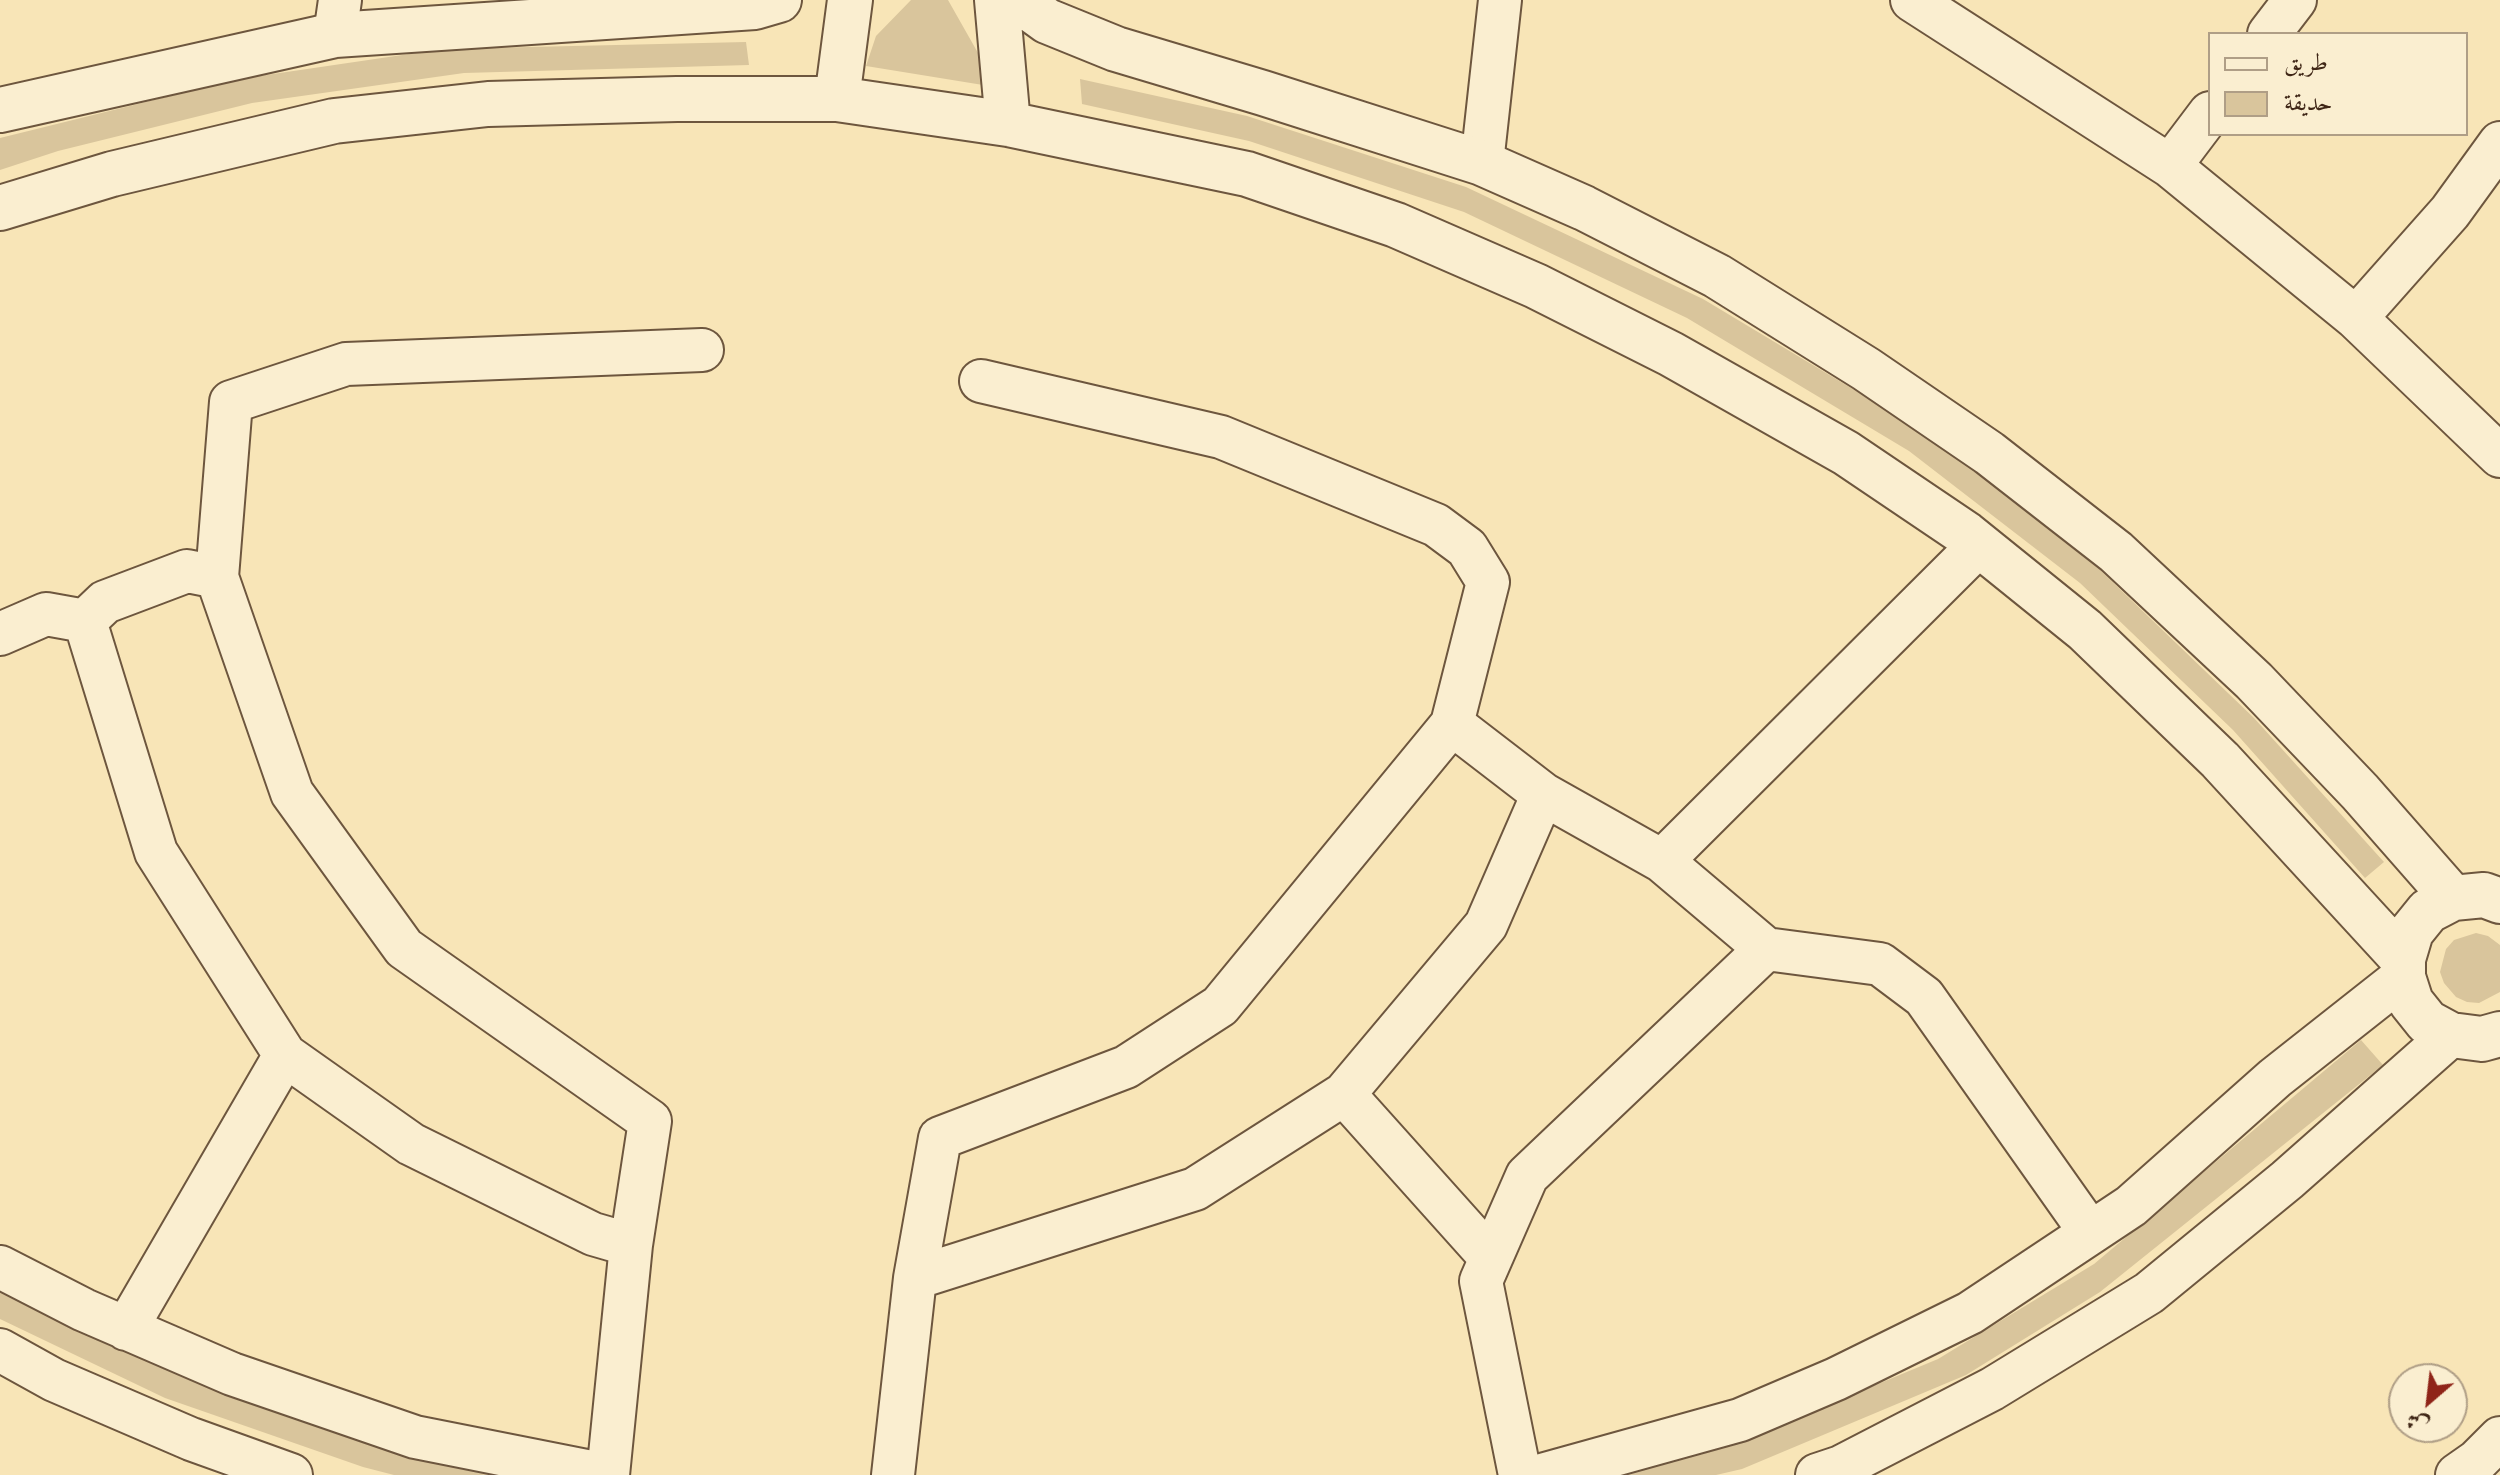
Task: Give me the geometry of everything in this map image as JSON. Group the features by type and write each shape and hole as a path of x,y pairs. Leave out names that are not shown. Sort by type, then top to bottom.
{"street":[{"path":"0,110 338,18 755,7 779,0"},
{"path":"837,99 850,0"},
{"path":"997,0 1008,124"},
{"path":"1018,0 1047,21 1116,49 1482,163 1584,208 1717,276 1866,369 1989,453 2116,552 2254,681 2360,792 2453,898"},
{"path":"1482,163 1500,0"},
{"path":"1912,0 2170,166 2356,318 2500,456"},
{"path":"2271,32 2295,0"},
{"path":"0,208 112,174 334,121 488,104 837,99 1008,124 1247,174 1410,231 1536,286 1671,354 1846,453 1979,545 2085,630 2220,760 2403,968"},
{"path":"2170,166 2208,116"},
{"path":"2356,318 2450,212 2500,143"},
{"path":"0,1267 126,1329 232,1374 415,1437 608,1475 631,1245 650,1121 404,948 292,793 217,577 231,402 346,364 702,350"},
{"path":"893,1475 915,1278 940,1138 1126,1067 1220,1006 1452,724 1488,582 1467,548 1436,525 1221,437 981,381"},
{"path":"1662,861 1979,545"},
{"path":"85,621 105,602 187,571 217,577"},
{"path":"0,634 46,614 85,621"},
{"path":"85,621 156,852 285,1055 411,1144 593,1234 631,1245"},
{"path":"1452,724 1543,794 1662,861 1766,949 1880,964 1924,997 2090,1232"},
{"path":"915,1278 1195,1189 1344,1094 1486,925 1543,794"},
{"path":"2483,1042 2427,1022 2411,1002 2403,968 2411,932 2428,911 2453,898 2484,895 2500,901"},
{"path":"1520,1475 1481,1281 1527,1176 1766,949"},
{"path":"1542,1475 1740,1420 1836,1379 1970,1313 2131,1206 2403,968"},
{"path":"1817,1475 1841,1467 1992,1389 2149,1293 2299,1169 2483,1042"},
{"path":"126,1329 285,1055"},
{"path":"1344,1094 1491,1258"},
{"path":"0,1350 54,1380 95,1398 191,1439 291,1475"}],"green space":[{"path":"911,0 948,0 982,60 983,85 866,66 876,36"},
{"path":"746,42 749,65 464,73 252,103 58,151 0,170 0,138 239,79 443,49"},
{"path":"1080,79 1247,116 1466,187 1703,299 1926,433 2099,569 2254,718 2384,862 2365,878 2233,730 2080,583 1909,451 1687,318 1464,212 1249,141 1082,104"},
{"path":"2476,933 2488,936 2500,945 2500,992 2479,1003 2456,997 2444,983 2440,972 2446,949 2454,940"},
{"path":"2361,1040 2383,1065 2100,1292 1966,1375 1742,1469 1716,1475 1615,1475 1813,1411 1938,1359 2094,1264"},
{"path":"0,1292 171,1372 380,1442 507,1475 394,1475 165,1398 0,1319"}]}
